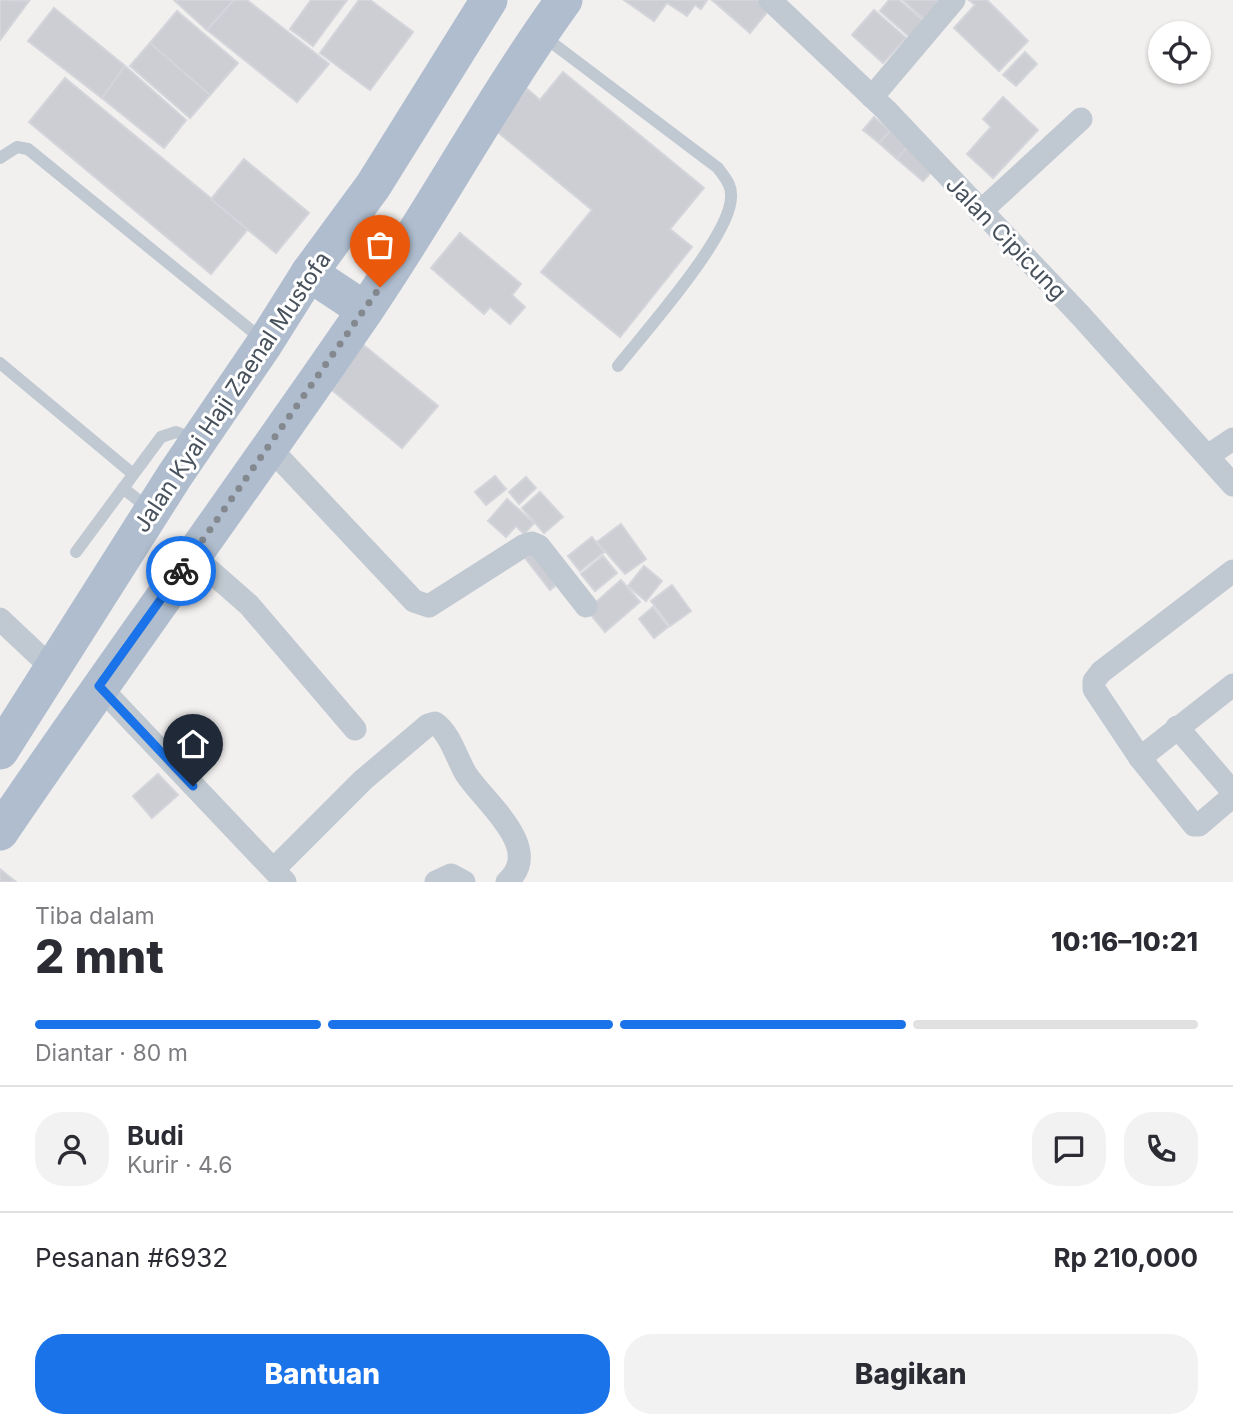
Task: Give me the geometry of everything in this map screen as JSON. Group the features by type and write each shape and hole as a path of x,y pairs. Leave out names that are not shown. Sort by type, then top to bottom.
{"main road":[{"name":"Jalan Kyai Haji Zaenal Mustofa","path":"0,751 152,511 161,464 200,441 309,273 373,186 489,0"},
{"path":"0,832 99,686 365,310 564,0"},
{"path":"309,273 365,310"}],"street":[{"name":"Jalan Cipicung","path":"770,0 872,97 1081,316 1209,455 1233,485"},
{"path":"872,97 954,0"},
{"path":"980,212 1081,119"},
{"path":"1209,455 1233,439"},
{"path":"269,447 414,601 422,606 429,606 523,546 532,543 539,546 586,606"},
{"path":"192,555 249,605 355,729"},
{"path":"1177,727 1233,794 1199,825 1194,825 1140,758 1102,704 1094,689 1094,681 1101,672 1233,571"},
{"path":"0,618 52,668"},
{"path":"1140,758 1233,685"},
{"path":"99,686 280,875 363,780 428,724 435,723 443,731 471,781 495,808 520,850 519,867 507,882"},
{"path":"436,882 451,875 464,882"}],"lane":[{"path":"540,34 718,168 730,185 732,200 720,229 705,254 618,366"},
{"path":"0,158 18,147 28,149 265,343"},
{"path":"0,363 133,474"},
{"path":"76,552 133,474 161,464"},
{"path":"123,488 152,511"}],"building":[{"path":"0,0 29,1 0,40"},
{"path":"174,0 234,0 207,30"},
{"path":"234,0 247,0 329,64 297,102 207,30"},
{"path":"311,0 347,0 313,46 290,29"},
{"path":"359,0 370,0 413,32 370,90 320,53"},
{"path":"624,0 707,0 701,9 695,5 687,16 667,3 654,21"},
{"path":"712,0 758,0 769,10 750,33"},
{"path":"889,0 899,0 926,23 912,39 880,11"},
{"path":"903,0 939,0 926,21"},
{"path":"969,0 987,0 1028,41 999,71 954,28 975,5"},
{"path":"54,8 125,66 102,98 28,41"},
{"path":"874,10 906,38 883,63 852,35"},
{"path":"177,11 238,63 210,95 150,43"},
{"path":"150,43 210,95 190,118 130,66"},
{"path":"1025,52 1037,64 1016,86 1003,75"},
{"path":"125,66 186,120 164,148 102,98"},
{"path":"563,72 704,188 670,229 692,247 620,337 541,272 592,210 494,129 527,89 540,100"},
{"path":"65,78 248,229 211,274 29,122"},
{"path":"1003,97 1038,130 993,178 967,154 991,127 983,119"},
{"path":"874,117 890,131 879,143 863,130"},
{"path":"890,131 908,146 897,159 879,143"},
{"path":"908,146 934,169 923,181 897,159"},
{"path":"244,159 309,213 276,253 211,199"},
{"path":"460,233 521,284 512,295 525,307 510,324 490,307 484,314 431,268"},
{"path":"361,343 438,406 402,448 326,385"},
{"path":"495,476 506,489 486,505 475,492"},
{"path":"526,477 536,488 519,504 509,492"},
{"path":"540,492 563,517 544,533 522,508"},
{"path":"507,499 534,523 524,534 516,526 506,537 488,521"},
{"path":"621,524 646,559 625,574 597,542"},
{"path":"592,537 604,552 580,571 568,556"},
{"path":"535,550 560,582 550,590 525,558"},
{"path":"603,556 617,573 595,591 581,574"},
{"path":"644,566 662,581 646,601 628,586"},
{"path":"621,580 640,602 605,632 587,610"},
{"path":"672,585 691,611 670,626 651,601"},
{"path":"653,607 668,627 654,638 639,619"},
{"path":"158,774 178,795 152,818 133,796"},
{"path":"0,869 16,882 0,882"}],"way so far":[{"path":"181,571 380,287"}],"route":[{"path":"181,571 99,686 193,786"}]}
